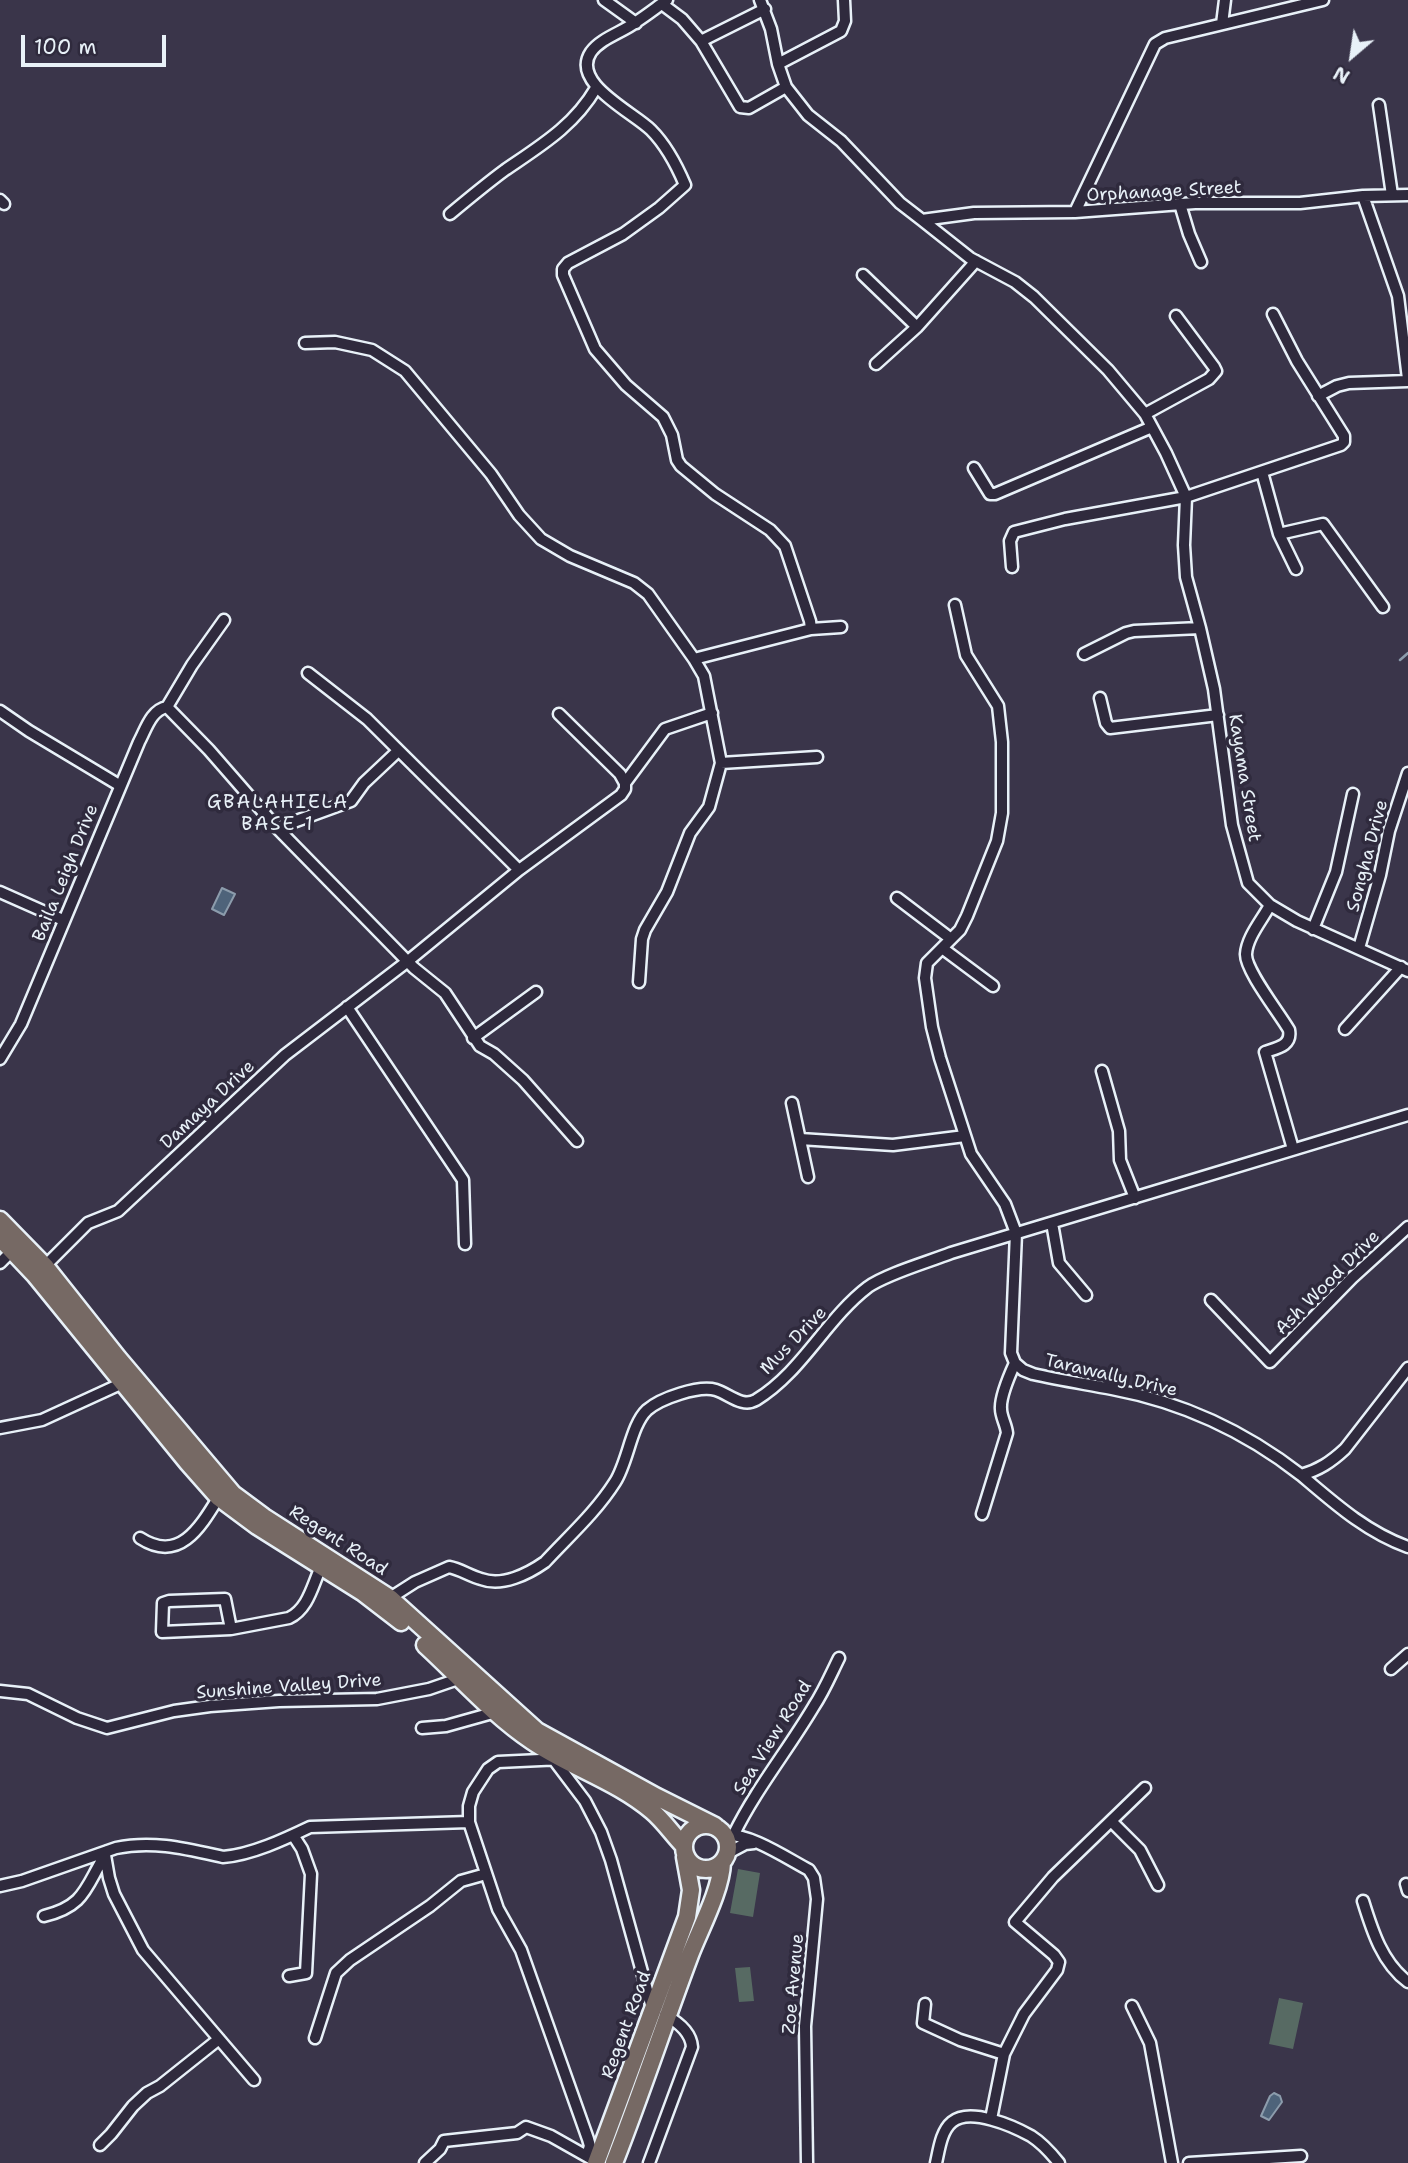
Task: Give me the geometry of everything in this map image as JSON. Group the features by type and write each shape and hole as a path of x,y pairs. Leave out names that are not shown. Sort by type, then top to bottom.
{"main road":[{"name":"Regent Road","path":"0,1220 18,1246 40,1270 67,1316 129,1380 188,1463 222,1491 257,1526 390,1598 563,1757 657,1797 724,1832"},
{"name":"Regent Road","path":"0,1238 18,1246"},
{"name":"Regent Road","path":"323,1562 388,1612 528,1739 639,1801 658,1817 684,1852 691,1890 687,1917 593,2160"},
{"path":"699,1825 724,1832 728,1843 725,1858 715,1867 697,1867 684,1852 688,1834 699,1825"},
{"name":"Regent Road","path":"614,2163 643,2091 725,1858"}],"street":[{"path":"604,0 636,23"},
{"path":"1222,24 1225,0"},
{"path":"1075,212 1155,44 1165,38 1323,0"},
{"path":"778,64 841,31 845,21 845,1"},
{"path":"786,87 749,108 740,107 701,41 664,2 636,23 597,44 591,52 587,66 596,88 653,132 685,185 623,234 568,263 563,269 566,285 595,349 626,385 663,417 672,435 677,460 681,466 715,494 770,530 785,546 811,629"},
{"path":"701,41 762,4 786,87 807,115 841,141 901,203 922,220 976,261 1015,282 1034,297 1108,370 1145,414 1186,497"},
{"path":"450,214 564,129 590,100 596,88"},
{"path":"1379,105 1392,195"},
{"name":"Orphanage Street","path":"922,220 974,213 1075,212 1180,204 1300,202 1408,195"},
{"path":"1318,396 1349,383 1408,380 1401,309 1403,296 1363,196"},
{"path":"1180,204 1201,262"},
{"path":"876,364 917,327 976,261"},
{"path":"863,275 917,327"},
{"path":"1012,567 1010,541 1014,532 1065,519 1186,497 1341,445 1344,436 1318,396 1273,314"},
{"path":"1145,414 1209,379 1216,371 1176,316"},
{"path":"305,343 334,342 372,349 404,370 541,539 570,556 629,581 648,594 704,676 721,763 709,807 690,833 667,892 645,930 639,982"},
{"path":"974,468 990,494 995,495 1152,427"},
{"path":"1262,472 1279,534 1296,569"},
{"name":"Kayama Street","path":"1186,497 1185,568 1218,715 1232,825 1248,883 1270,905 1313,929 1404,969"},
{"path":"1279,534 1323,524 1383,607"},
{"path":"955,605 965,655 998,706 1002,742 1002,813 997,841 960,930 927,963 925,970 932,1027 971,1154 1005,1204 1016,1233 1015,1292 1010,1344 1015,1363 1000,1409 1007,1433 982,1514"},
{"name":"Baila Leigh Drive","path":"0,1059 21,1024 119,785 150,720 157,710 167,707 224,620"},
{"path":"694,659 811,629 841,627"},
{"path":"1084,654 1134,631 1200,628"},
{"path":"308,673 367,719 519,870"},
{"path":"1100,698 1106,723 1111,728 1218,715"},
{"path":"167,707 192,731 277,828 408,961 445,993 480,1046 494,1054 523,1080 577,1141"},
{"path":"0,711 119,785"},
{"name":"Damaya Drive","path":"40,1270 88,1223 118,1211 267,1071 519,870 621,795 625,783 666,729 712,713"},
{"path":"559,715 621,774 625,783"},
{"path":"277,828 351,801 365,783 398,751"},
{"path":"721,763 817,757"},
{"name":"Songha Drive","path":"1359,948 1380,875 1389,831 1408,773"},
{"path":"1313,929 1336,872 1353,794"},
{"path":"0,892 63,920"},
{"path":"897,898 951,939"},
{"path":"1270,905 1249,942 1246,956 1253,975 1289,1030 1288,1042 1265,1052 1293,1149"},
{"path":"942,948 993,986"},
{"path":"1345,1029 1404,969"},
{"path":"473,1038 536,992"},
{"path":"347,1007 463,1180 465,1244"},
{"path":"1102,1071 1119,1130 1121,1160 1135,1198"},
{"path":"792,1103 808,1177"},
{"path":"1016,1233 1408,1115"},
{"path":"800,1139 886,1145 965,1136"},
{"path":"1052,1223 1059,1263 1086,1295"},
{"name":"Ash Wood Drive","path":"1211,1300 1270,1362 1352,1278 1408,1227"},
{"name":"Mus Drive","path":"390,1598 399,1590 449,1567 488,1582 506,1580 537,1568 595,1508 615,1483 638,1423 645,1412 656,1404 685,1393 707,1389 718,1391 738,1401 754,1401 786,1375 869,1286 951,1253 1016,1233"},
{"path":"0,1263 18,1246"},
{"name":"Tarawally Drive","path":"1015,1363 1033,1374 1113,1389 1195,1413 1216,1422 1264,1449 1301,1475 1354,1520 1381,1536 1408,1547"},
{"path":"1301,1475 1317,1471 1334,1460 1408,1368"},
{"path":"0,1428 42,1420 129,1380"},
{"path":"140,1538 160,1548 176,1545 199,1529 222,1491"},
{"path":"231,1629 225,1599 163,1603 162,1632 231,1629 289,1618 298,1614 305,1604 323,1562"},
{"path":"1391,1669 1408,1654"},
{"name":"Sea View Road","path":"724,1832 773,1768 814,1707 839,1658"},
{"name":"Sunshine Valley Drive","path":"0,1692 28,1694 76,1718 99,1727 107,1727 174,1711 210,1706 279,1701 377,1699 429,1689 461,1678"},
{"path":"422,1728 446,1726 496,1712"},
{"path":"593,2160 521,1950 498,1909 469,1822 473,1792 488,1769 498,1762 563,1757 601,1832 611,1860 652,2009 668,2016 687,2032 691,2041 692,2047 649,2163"},
{"path":"991,2119 1004,2054 1024,2014 1057,1970 1059,1962 1015,1922 1053,1877 1145,1788"},
{"path":"1111,1821 1139,1850 1158,1885"},
{"path":"0,1886 130,1845 148,1843 223,1857 235,1856 310,1827 469,1822"},
{"name":"Zoe Avenue","path":"724,1832 755,1843 809,1870 817,1888 805,2034 807,2163"},
{"path":"289,1976 306,1973 311,1874 302,1849 293,1835"},
{"path":"725,1858 745,1844 755,1843"},
{"path":"44,1916 59,1913 74,1905 106,1853"},
{"path":"106,1853 114,1894 143,1950 254,2080"},
{"path":"315,2038 336,1973 350,1960 430,1906 461,1881 486,1874"},
{"path":"1363,1901 1381,1950 1408,1982"},
{"path":"925,2004 923,2023 960,2040 1004,2054"},
{"path":"1132,2006 1150,2043 1171,2163"},
{"path":"100,2145 147,2093 160,2086 219,2039"},
{"path":"936,2163 946,2131 954,2120 965,2116 991,2119 1031,2136 1059,2163"},
{"path":"425,2163 440,2149 444,2141 517,2133 526,2127 551,2136 593,2160"},
{"path":"1189,2163 1301,2156"}],"green space":[{"path":"738,1869 760,1873 753,1917 730,1913"},
{"path":"750,1967 754,2001 739,2002 735,1968"},
{"path":"1279,1998 1303,2003 1293,2049 1269,2044"}],"water":[{"path":"222,888 235,894 224,915 212,909"},
{"path":"1274,2093 1280,2096 1282,2102 1269,2120 1261,2116"}],"waterway":[{"path":"1400,660 1408,653"}],"district":[{"name":"GBALAHIELA BASE 1","path":"278,814"}]}
